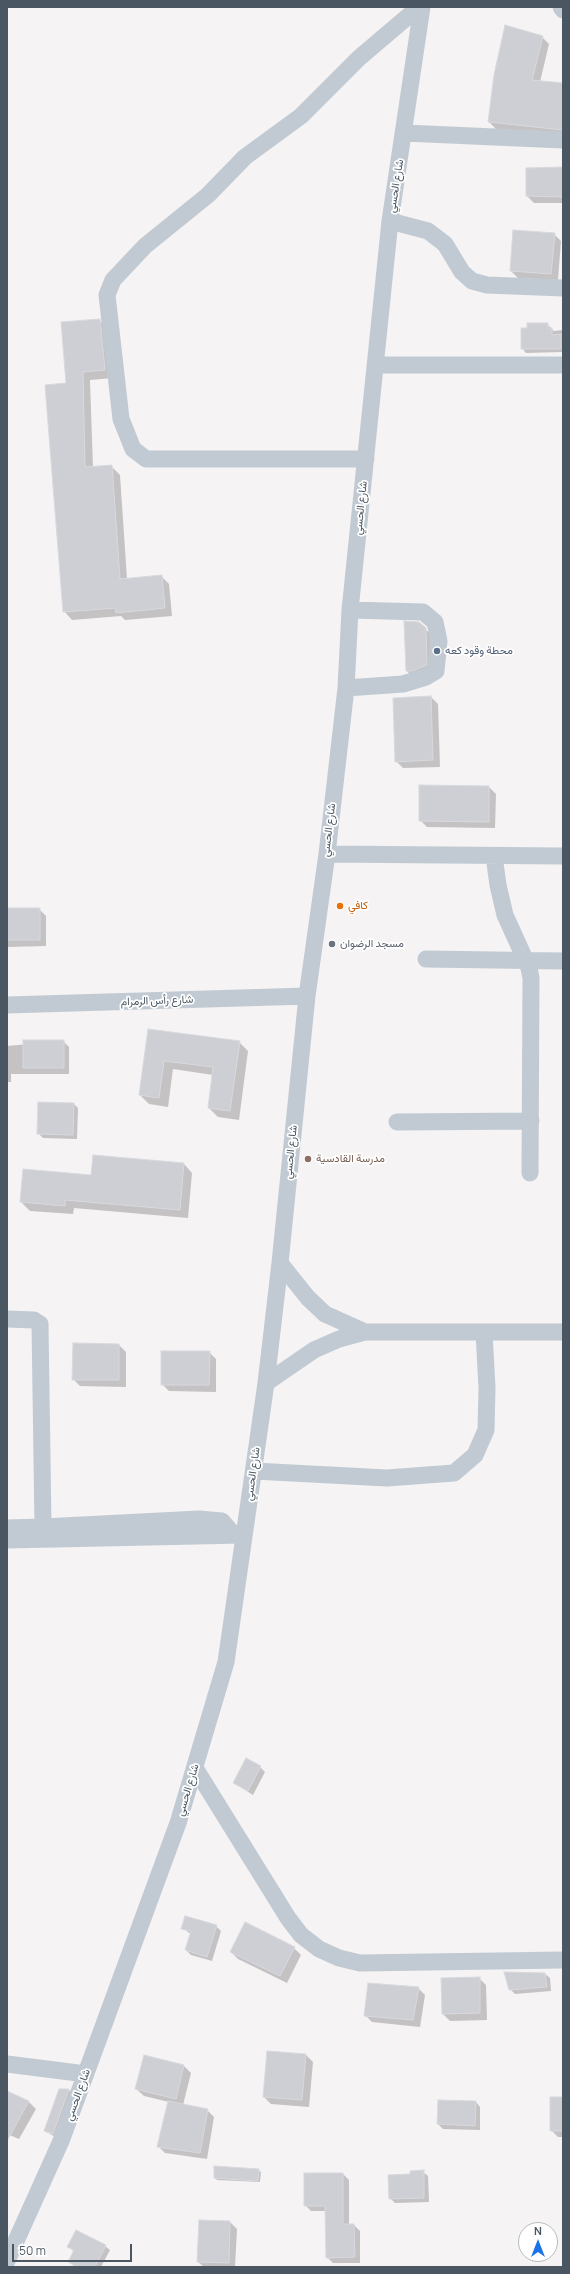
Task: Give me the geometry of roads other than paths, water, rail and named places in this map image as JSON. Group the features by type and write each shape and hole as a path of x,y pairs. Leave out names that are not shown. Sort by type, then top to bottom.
{"street":[{"name":"شارع الحسي","path":"7,2261 61,2141 178,1824 226,1662 239,1535 254,1471 280,1264 307,996 327,854 346,688 350,610 390,221 404,133 420,7"},
{"path":"366,459 146,459 133,449 121,419 107,295 112,280 145,246 208,195 245,157 301,116 359,58 420,7"},
{"path":"404,133 563,140"},
{"path":"390,221 428,232 445,244 462,272 472,281 486,285 563,288"},
{"path":"376,365 563,365"},
{"path":"346,688 403,684 426,677 436,671 439,640 435,622 423,612 350,610"},
{"path":"327,854 563,856"},
{"path":"494,856 498,885 505,915 525,960 531,978 530,1173"},
{"path":"426,959 563,961"},
{"name":"شارع رأس الرمرام","path":"7,1005 307,996"},
{"path":"397,1122 531,1121"},
{"path":"280,1264 308,1298 325,1314 365,1332"},
{"path":"7,1319 34,1320 40,1324 43,1527"},
{"path":"266,1383 314,1350 339,1339 365,1332 563,1332"},
{"path":"254,1471 387,1478 454,1473 475,1455 486,1430 487,1388 484,1332"},
{"path":"7,1528 199,1519 222,1521 239,1535"},
{"path":"7,1540 239,1535"},
{"path":"195,1768 288,1918 301,1935 319,1949 338,1958 360,1962 563,1960"},
{"path":"7,2064 86,2074"}],"place":[{"name":"محطة وقود كعه","path":"437,651"},
{"name":"كافي","path":"340,906"},
{"name":"مسجد الرضوان","path":"332,944"},
{"name":"مدرسة القادسية","path":"308,1159"}]}
